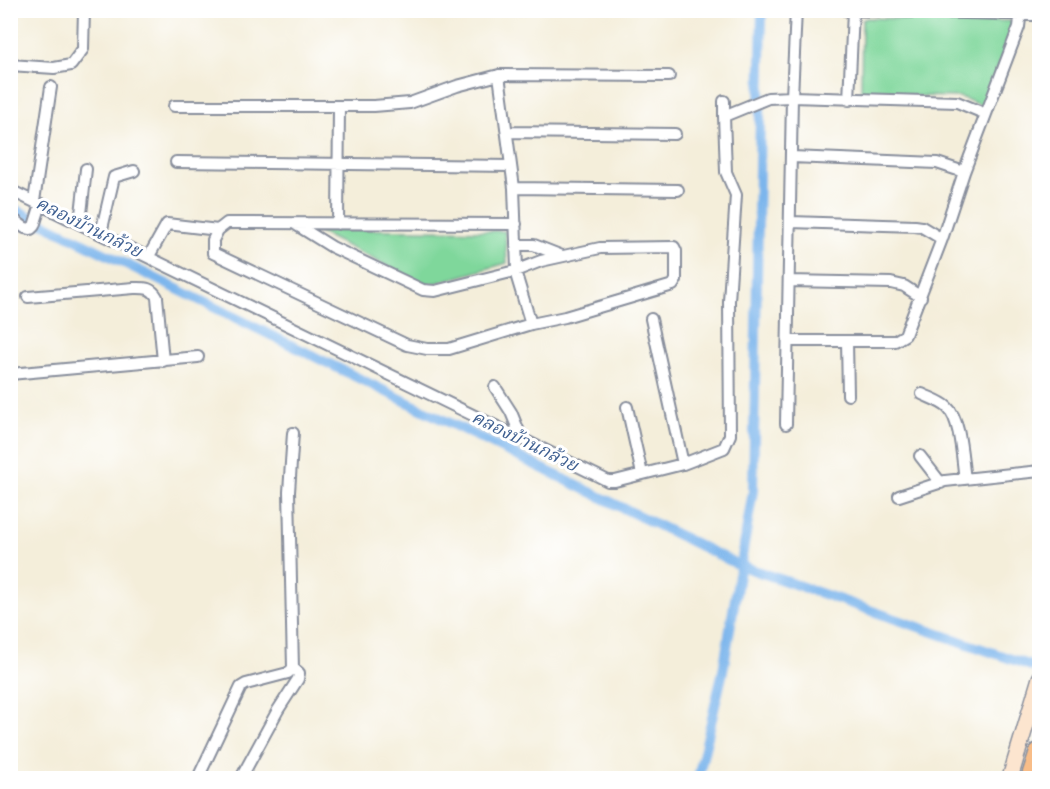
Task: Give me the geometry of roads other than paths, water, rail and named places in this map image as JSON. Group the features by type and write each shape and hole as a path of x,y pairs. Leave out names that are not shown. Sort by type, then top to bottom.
{"highway":[{"path":"1032,778 1040,753"}],"main road":[{"path":"1010,778 1038,683"}],"street":[{"path":"10,65 54,68 70,65 83,49 84,10"},
{"path":"786,424 792,98 796,10"},
{"path":"845,10 1021,12 1040,15"},
{"path":"849,100 853,11"},
{"path":"788,341 900,339 905,335 921,297 964,172 1019,27 1021,12"},
{"path":"499,75 514,189 516,270 531,324"},
{"path":"174,106 374,106 410,103 457,86 499,75 669,76"},
{"path":"10,216 25,228 31,229 34,226 51,87"},
{"path":"724,116 768,98 957,102 986,114"},
{"path":"10,190 38,206 149,256 608,481 615,481 683,464 724,448 730,435 729,301 736,195 726,171 724,101"},
{"path":"338,224 339,106"},
{"path":"507,132 675,134"},
{"path":"792,157 938,163 964,172"},
{"path":"176,162 511,166"},
{"path":"80,223 86,170"},
{"path":"101,233 114,177 134,171"},
{"path":"514,189 678,190"},
{"path":"791,222 915,226 922,227 942,239"},
{"path":"295,224 332,248 423,290 435,291 562,256 600,248 672,247 676,251 676,280 673,285 449,349 427,349 407,345 213,253 213,240 218,230 227,223 516,224"},
{"path":"149,256 167,224 218,230"},
{"path":"516,245 534,245 562,256"},
{"path":"789,281 891,283 904,286 921,297"},
{"path":"28,297 134,288 153,290 157,297 163,361"},
{"path":"651,319 683,464"},
{"path":"847,341 848,395"},
{"path":"10,374 198,357"},
{"path":"495,387 511,412 522,439"},
{"path":"922,394 940,402 951,412 957,429 965,479"},
{"path":"627,407 642,474"},
{"path":"198,778 241,687 288,673 293,668 289,492 293,433"},
{"path":"920,456 941,483"},
{"path":"899,496 941,483 1040,471"},
{"path":"241,778 278,710 298,680 299,673 293,668"}],"waterway":[{"path":"698,778 723,671 753,491 762,10"},
{"name":"คลองบ้านกล้วย","path":"10,207 739,565 1040,669"}]}
